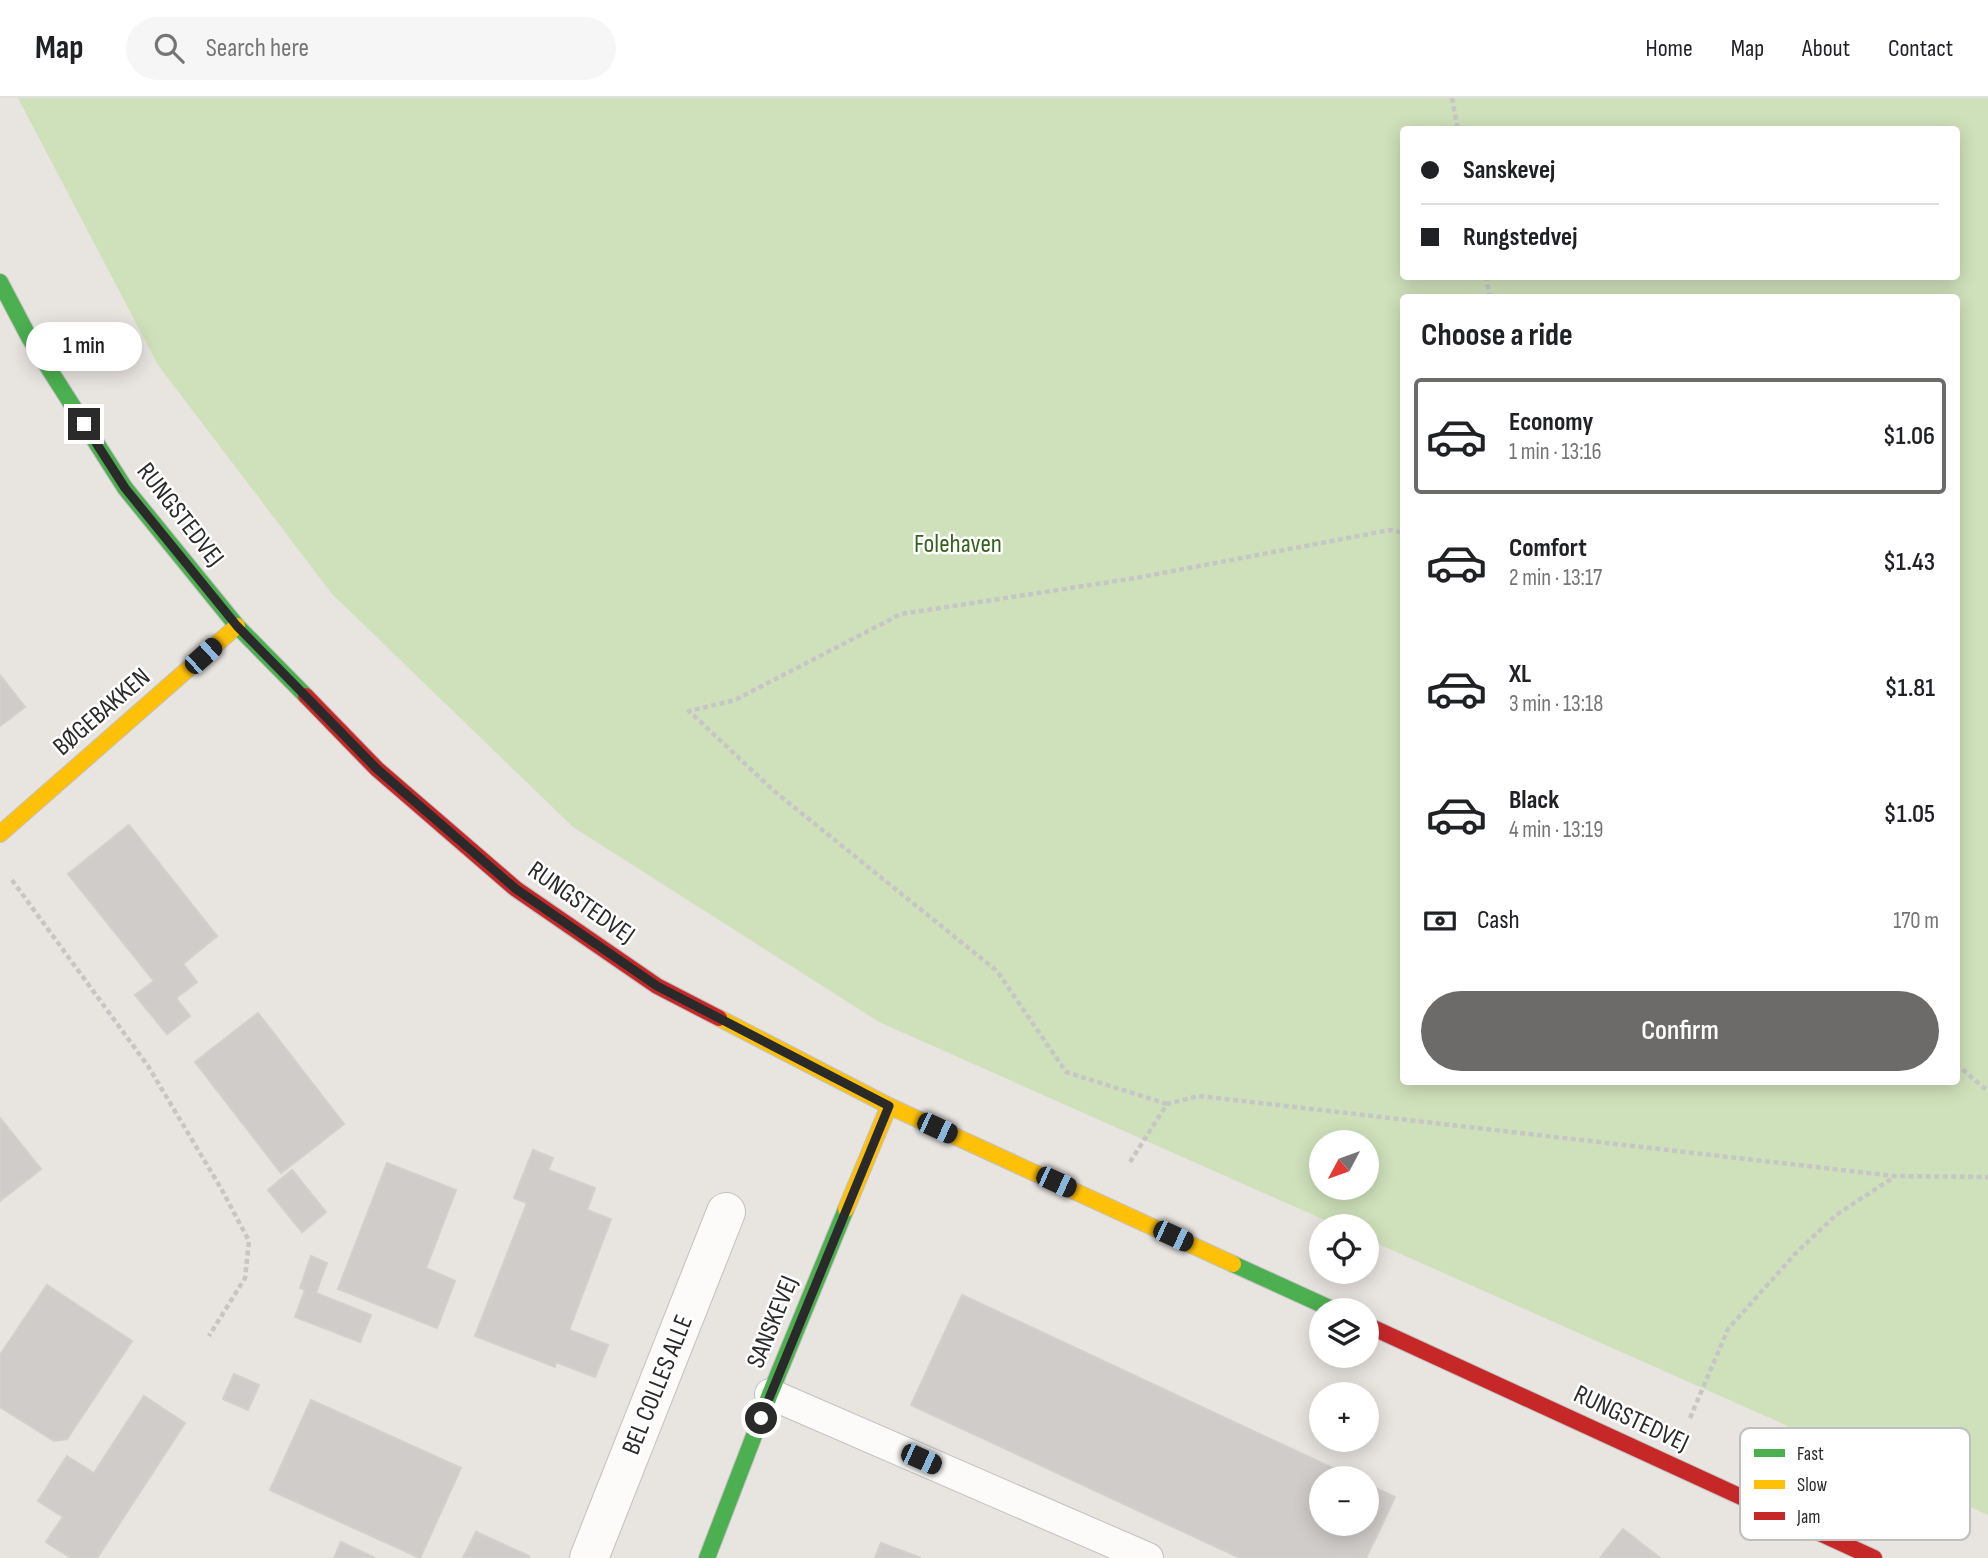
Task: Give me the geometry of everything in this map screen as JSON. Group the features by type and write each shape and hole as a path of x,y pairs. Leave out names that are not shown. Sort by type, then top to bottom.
{"main road":[{"name":"RUNGSTEDVEJ","path":"0,282 30,339 125,488 237,626 377,769 516,889 657,986 889,1106 1309,1299"},
{"name":"BØGEBAKKEN","path":"0,835 237,626"},
{"name":"SANSKEVEJ","path":"707,1558 770,1394 889,1106"},
{"name":"RUNGSTEDVEJ","path":"1379,1330 1740,1496"},
{"name":"RUNGSTEDVEJ","path":"1835,1540 1874,1558"}],"street":[{"name":"BEL COLLES ALLE","path":"589,1558 726,1212"}],"lane":[{"path":"770,1394 1148,1558"}],"path":[{"path":"1451,98 1457,126"},
{"path":"1400,532 1390,530 1136,578 901,614 735,700 689,711 774,791 997,971 1066,1072 1167,1104 1199,1096 1894,1176 1988,1177"},
{"path":"29,902 148,1066 222,1190 249,1241 245,1278 209,1336"},
{"path":"1960,1067 1988,1091"},
{"path":"1103,1204 1167,1104"},
{"path":"1671,1464 1728,1329 1795,1254 1836,1215 1894,1176"}],"green space":[{"name":"Folehaven","path":"18,98 1988,98 1988,1515 1970,1507 1970,1428 1792,1428 1379,1244 1379,1214 1311,1214 879,1022 573,827 332,594 158,365"}],"building":[{"path":"0,675 25,707 0,726"},
{"path":"129,825 217,936 183,964 197,982 176,998 190,1016 167,1034 135,995 154,981 68,874"},
{"path":"258,1013 344,1124 281,1173 195,1062"},
{"path":"0,1118 41,1169 0,1201"},
{"path":"533,1150 553,1158 548,1170 595,1188 587,1210 611,1219 569,1330 608,1345 595,1377 556,1362 555,1367 475,1336 527,1203 514,1198"},
{"path":"387,1163 456,1190 426,1268 455,1281 437,1328 338,1289"},
{"path":"292,1170 326,1212 302,1232 268,1190"},
{"path":"311,1256 327,1263 316,1293 371,1315 360,1342 295,1317 305,1290 300,1288"},
{"path":"47,1285 132,1341 67,1439 54,1441 0,1407 0,1355"},
{"path":"962,1295 1328,1466 1309,1466 1309,1536 1376,1536 1366,1558 1240,1558 911,1405"},
{"path":"234,1374 259,1385 248,1410 223,1399"},
{"path":"144,1396 185,1423 97,1558 71,1558 46,1542 63,1517 38,1501 67,1456 94,1473"},
{"path":"311,1400 461,1468 420,1558 270,1490"},
{"path":"1379,1490 1395,1497 1379,1531"},
{"path":"1623,1529 1660,1558 1600,1558"},
{"path":"476,1532 529,1556 529,1558 463,1558"},
{"path":"341,1542 375,1558 334,1558"},
{"path":"881,1543 921,1558 875,1558"}],"traffic: fast":[{"path":"0,282 30,339 125,488 237,626 306,696"},
{"path":"707,1558 770,1394 846,1209"},
{"path":"1233,1264 1309,1299"}],"traffic: slow":[{"path":"0,834 237,626"},
{"path":"719,1018 889,1106 1233,1264"},
{"path":"846,1209 889,1106"}],"traffic: jam":[{"path":"306,696 377,769 516,889 657,986 719,1018"},
{"path":"1379,1331 1740,1496"},
{"path":"1835,1540 1874,1558"}],"route":[{"path":"84,424 125,488 237,626 377,769 516,889 657,986 889,1106 761,1418"}]}
